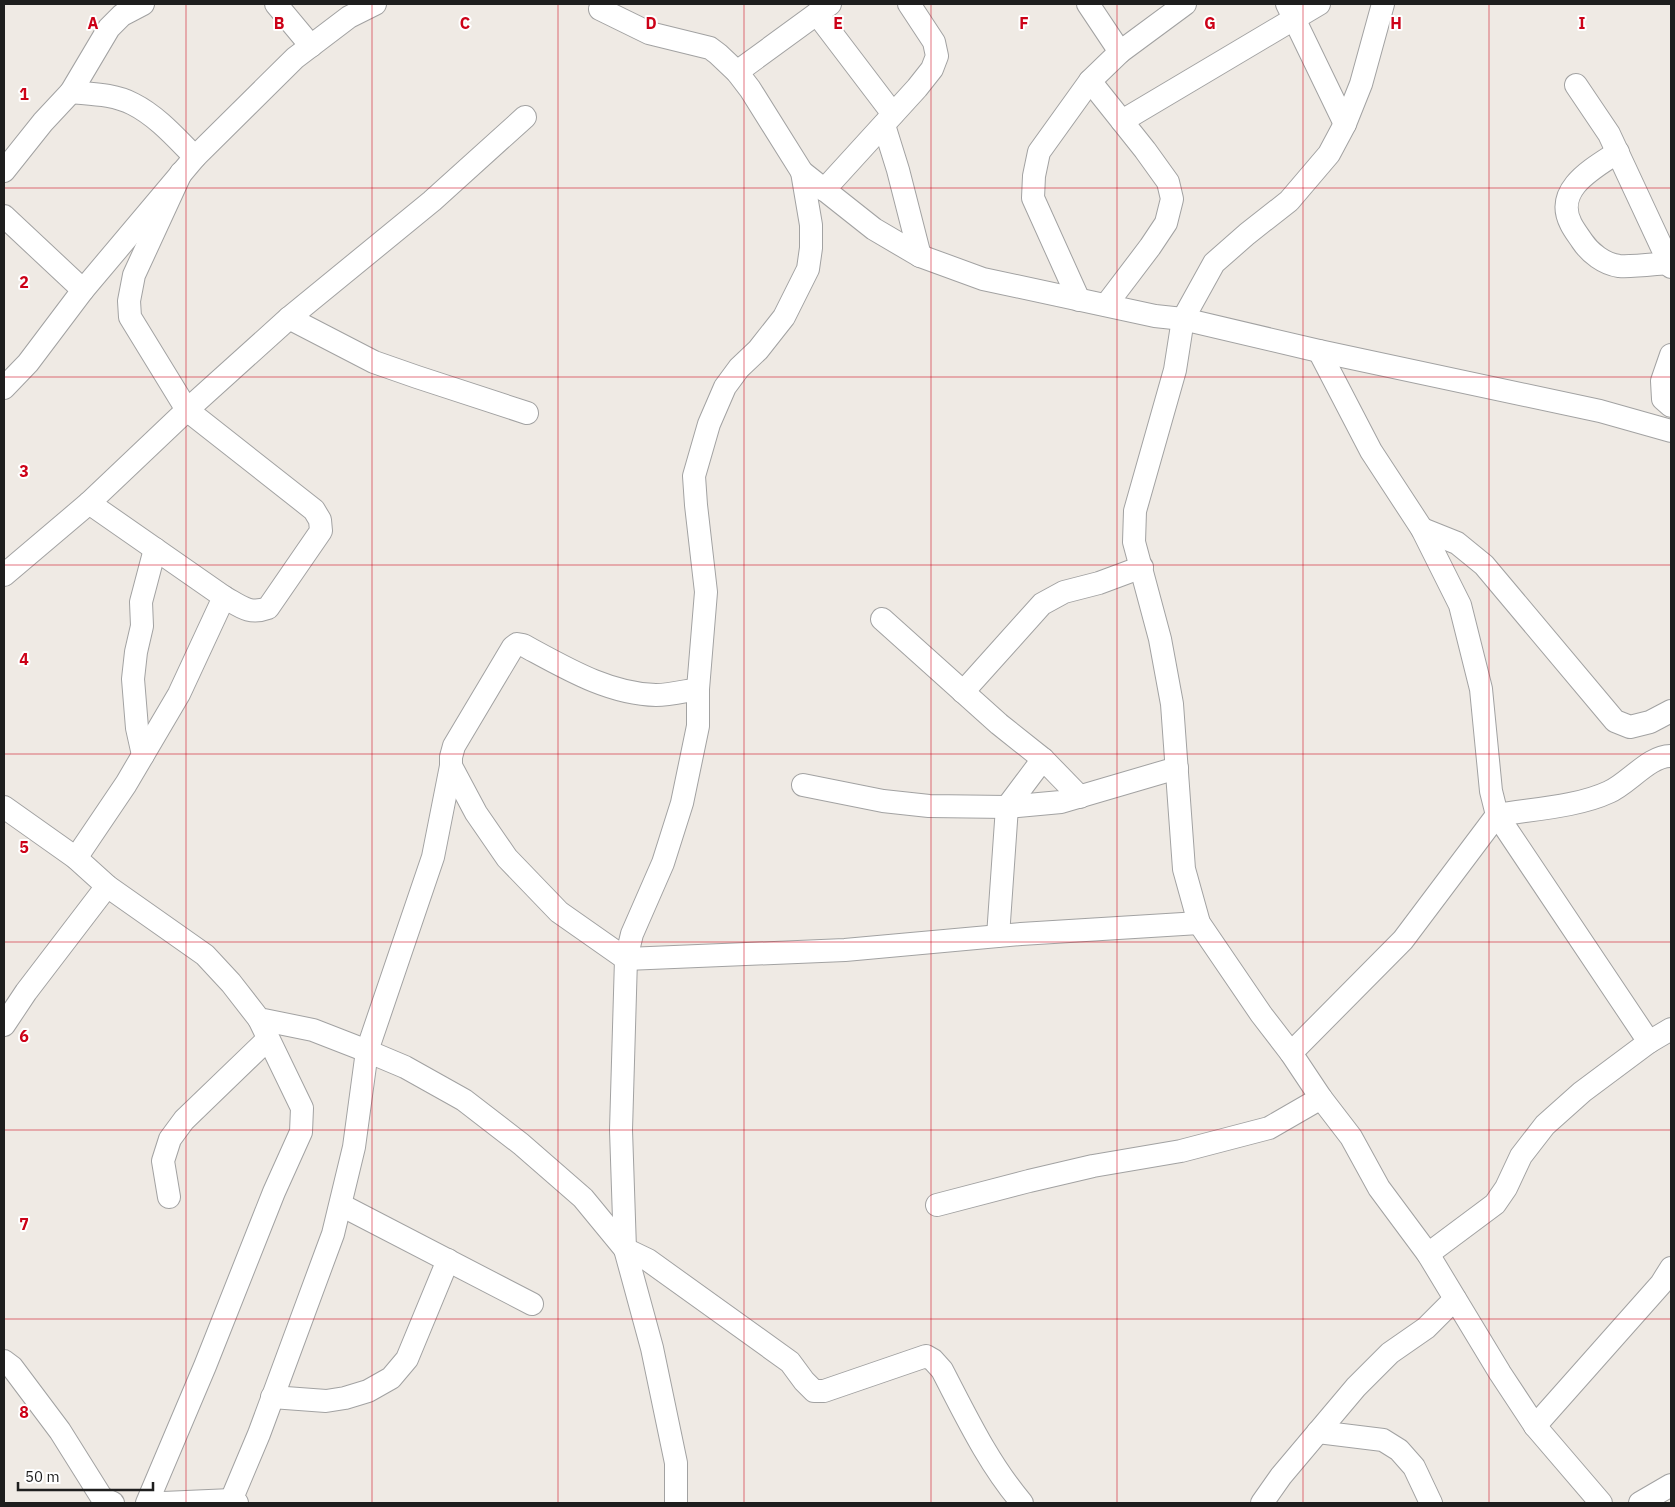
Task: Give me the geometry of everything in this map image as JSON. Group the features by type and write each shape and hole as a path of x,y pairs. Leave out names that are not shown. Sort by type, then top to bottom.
{"street":[{"path":"4,171 43,122 71,92 109,28 122,15 142,4"},
{"path":"276,4 311,46"},
{"path":"4,388 28,363 82,290 188,165 294,58 349,17 375,4"},
{"path":"824,190 932,69 937,56 934,42 909,4"},
{"path":"1088,4 1120,52"},
{"path":"1079,300 1033,198 1034,176 1039,152 1090,81 1120,52 1185,4"},
{"path":"1122,121 1290,11 1319,4"},
{"path":"1383,4 1361,84 1345,124 1328,154 1289,201 1214,263 1183,319 1175,370 1135,510 1134,542 1160,639 1169,686 1172,704 1184,868 1200,923 1261,1014 1351,1137 1379,1188 1428,1254 1500,1373 1535,1426 1601,1503"},
{"path":"737,72 823,9 888,120 898,170 920,256"},
{"path":"600,10 649,33 710,48 718,54 737,72 750,89 802,172 874,230 920,256 983,279 1154,316 1183,319 1319,351 1600,411 1671,432"},
{"path":"1290,11 1345,124"},
{"path":"1090,81 1168,182 1172,200 1166,223 1106,305"},
{"path":"1576,85 1609,134 1618,152 1670,265 1619,266 1604,260 1593,254 1570,223 1566,209 1569,195 1580,177 1618,152"},
{"path":"71,92 108,96 132,103 153,117 188,165"},
{"path":"4,575 89,502 289,318 432,201 525,116"},
{"path":"89,502 224,597 248,610 258,612 268,608 321,531 320,520 314,510 187,410 130,317 129,301 134,275 188,165"},
{"path":"676,1503 676,1463 652,1348 625,1249 622,1130 626,959 632,934 663,863 682,803 698,726 698,688 706,592 694,476 709,424 724,387 739,368 758,350 784,317 808,269 811,248 811,225 802,172"},
{"path":"4,216 82,290"},
{"path":"289,318 374,362 527,413"},
{"path":"1319,351 1371,451 1422,529 1460,605 1481,689 1491,791 1497,815 1649,1042"},
{"path":"1671,355 1662,381 1663,399 1671,406"},
{"path":"1422,529 1457,543 1484,565 1615,721 1630,727 1650,722 1671,712"},
{"path":"143,756 137,728 134,679 136,652 142,626 141,602 155,549"},
{"path":"963,692 1042,604 1064,592 1100,583 1142,567"},
{"path":"76,858 126,784 179,694 224,597"},
{"path":"882,619 999,724 1043,759 1080,797"},
{"path":"163,1503 233,1502 333,1234 354,1147 367,1051 432,857 451,766 450,757 454,746 513,647 518,644 523,645 581,676 627,691 657,695 698,688"},
{"path":"1291,1053 1403,940 1497,815 1589,801 1612,792 1654,760 1671,756"},
{"path":"998,936 1007,807 1043,759"},
{"path":"451,766 476,813 507,858 559,912 626,959 845,950 998,936 1200,923"},
{"path":"803,786 883,801 929,806 1007,807 1061,802 1177,768"},
{"path":"4,807 76,858 106,886 205,955 231,983 264,1029 302,1108 301,1132 274,1192 205,1366 147,1503"},
{"path":"4,1024 106,886"},
{"path":"169,1197 163,1161 170,1139 184,1120 264,1029 313,1030 404,1067 464,1100 522,1144 583,1198 625,1249 648,1260 790,1362 814,1391 824,1391 926,1356 933,1360 942,1370 986,1454 1009,1488 1022,1503"},
{"path":"1428,1254 1495,1204 1506,1188 1521,1156 1545,1125 1582,1092 1649,1042 1671,1029"},
{"path":"937,1205 1047,1176 1182,1151 1268,1128 1321,1098"},
{"path":"341,1205 532,1304"},
{"path":"272,1397 326,1401 345,1398 368,1391 391,1378 407,1359 448,1260"},
{"path":"1535,1426 1661,1284 1671,1268"},
{"path":"1262,1503 1281,1476 1356,1387 1390,1353 1426,1328 1455,1299"},
{"path":"4,1361 12,1367 60,1431 105,1501"},
{"path":"1318,1432 1383,1440 1399,1450 1414,1467 1431,1503"},
{"path":"1640,1503 1671,1485"}]}
